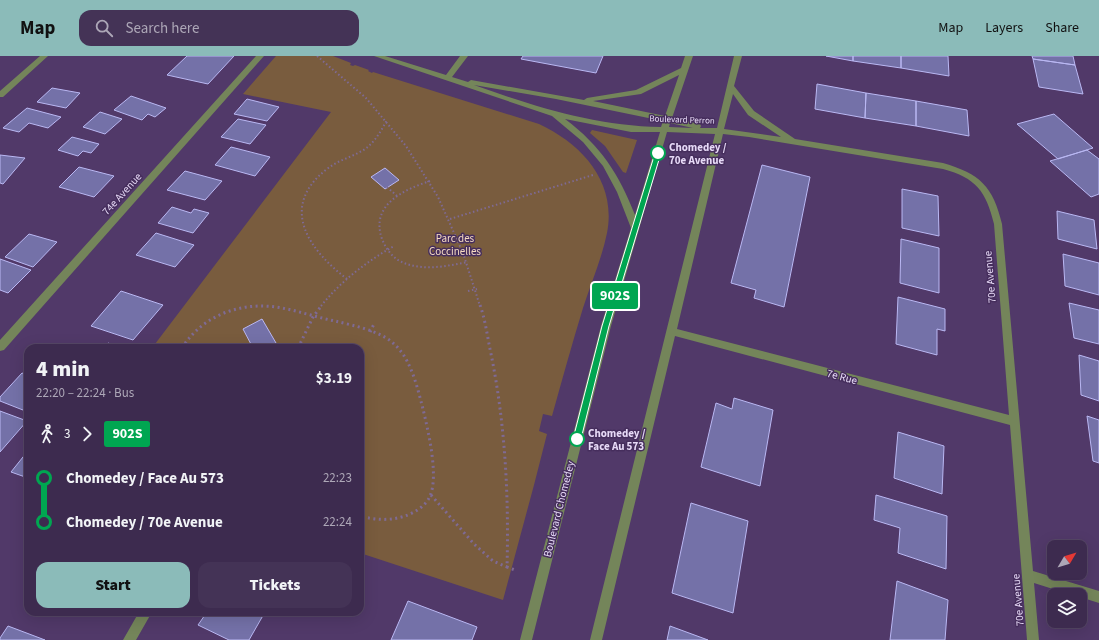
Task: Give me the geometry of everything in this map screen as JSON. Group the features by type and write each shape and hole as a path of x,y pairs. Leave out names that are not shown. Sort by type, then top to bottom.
{"street":[{"path":"0,95 44,56"},
{"name":"74e Avenue","path":"0,347 260,56"},
{"name":"Boulevard Perron","path":"378,56 448,78 523,106 553,114 631,129 719,131"},
{"path":"448,78 464,56"},
{"name":"Boulevard Chomedey","path":"526,640 558,516 591,378 668,119 689,56"},
{"path":"596,640 738,56"},
{"path":"577,101 638,92 685,69"},
{"name":"Boulevard Perron","path":"448,78 577,101 719,131"},
{"path":"730,85 744,105 756,118 797,142"},
{"path":"553,114 586,139 602,156 616,180 635,228"},
{"name":"70e Avenue","path":"719,131 797,142 953,168 969,176 984,187 994,203 998,224 1033,640"},
{"name":"7e Rue","path":"670,331 1014,421"},
{"path":"1028,575 1099,596"},
{"path":"129,640 144,616"}],"path":[{"path":"317,56 357,90 387,120 409,148 430,181 450,219 468,262 477,289 495,364 502,414 506,457 508,567"},
{"path":"347,279 321,258 309,240 302,223 302,206 309,187 324,171 340,160 364,150 371,145 387,120"},
{"path":"450,219 598,173"},
{"path":"430,181 412,187 397,196 384,208 379,223 382,240 387,250 396,259 405,263 430,268 468,262"},
{"path":"387,188 397,196"},
{"path":"300,344 314,317 333,292 359,268 394,246"},
{"path":"468,291 477,289"},
{"path":"185,344 190,336 206,322 237,309 268,306 283,308 370,332 398,346 409,364 428,428 432,472 430,495 416,511 407,515 380,520 364,517"},
{"path":"370,332 374,324"},
{"path":"430,495 474,544 493,562 515,570"}],"green space":[{"name":"Parc des Coccinelles","path":"276,56 333,56 351,63 350,65 355,65 369,70 368,71 372,73 373,72 539,124 555,132 569,142 593,167 601,181 607,197 609,214 605,242 583,308 552,416 543,414 539,431 547,434 503,600 364,554 364,344 155,344 331,112 243,94"},
{"path":"592,130 637,140 626,173 623,172 605,146 590,133"}],"building":[{"path":"187,56 234,56 208,84 167,75"},
{"path":"523,56 603,56 596,73 521,59"},
{"path":"826,56 853,56 853,61"},
{"path":"853,56 901,56 901,68 853,61"},
{"path":"901,56 948,56 949,76 901,68"},
{"path":"1032,56 1073,56 1075,65 1033,59"},
{"path":"1033,59 1075,65 1083,94 1039,87"},
{"path":"817,84 866,93 865,118 815,109"},
{"path":"52,88 80,93 66,108 37,102"},
{"path":"866,93 916,101 916,126 865,118"},
{"path":"131,96 166,108 155,117 148,114 142,120 114,110"},
{"path":"247,99 279,107 267,121 234,114"},
{"path":"916,101 967,110 969,136 916,126"},
{"path":"27,108 61,117 48,128 29,123 19,132 3,128"},
{"path":"100,112 122,119 105,134 83,127"},
{"path":"1054,114 1093,148 1058,159 1017,124"},
{"path":"238,119 266,125 250,144 221,137"},
{"path":"72,137 99,144 91,153 83,151 78,156 58,150"},
{"path":"231,147 270,157 255,176 215,165"},
{"path":"1087,150 1099,159 1099,194 1091,197 1050,161"},
{"path":"0,155 25,158 3,184 0,183"},
{"path":"762,165 810,177 784,307 754,298 756,290 731,283"},
{"path":"79,167 114,176 94,197 59,187"},
{"path":"385,168 399,180 385,189 371,177"},
{"path":"185,171 222,181 205,200 167,190"},
{"path":"902,189 938,196 939,236 902,228"},
{"path":"172,207 191,213 194,209 209,213 193,233 158,223"},
{"path":"1057,211 1094,220 1097,249 1058,239"},
{"path":"156,233 194,245 175,267 136,255"},
{"path":"29,234 57,242 33,267 5,257"},
{"path":"901,239 939,248 939,293 900,283"},
{"path":"1063,254 1099,263 1099,295 1065,286"},
{"path":"0,259 31,270 8,293 0,290"},
{"path":"121,291 163,305 133,340 91,326"},
{"path":"898,297 945,309 945,331 937,329 937,355 896,344"},
{"path":"1069,303 1099,310 1099,344 1074,338"},
{"path":"262,319 276,343 251,344 243,329"},
{"path":"1079,355 1099,361 1099,401 1081,395"},
{"path":"22,373 24,374 24,410 0,401 0,397"},
{"path":"734,398 773,410 760,486 701,467 716,403 732,409"},
{"path":"0,411 24,420 24,424 0,452"},
{"path":"1087,416 1099,420 1099,463 1093,461"},
{"path":"898,432 944,446 942,494 894,478"},
{"path":"24,456 24,477 11,472"},
{"path":"876,495 947,516 946,569 898,553 900,528 874,520"},
{"path":"691,503 748,521 733,613 672,593"},
{"path":"897,581 948,600 945,640 890,640"},
{"path":"408,601 477,627 472,640 391,640"},
{"path":"204,616 263,616 249,640 229,640 198,625"},
{"path":"8,626 45,640 0,640"},
{"path":"670,626 708,640 667,640"}],"bus line":[{"name":"902S","path":"577,439 591,378 658,153"}],"place":[{"name":"Chomedey / 70e Avenue","path":"658,153"},
{"name":"Chomedey / Face Au 573","path":"577,439"}]}
